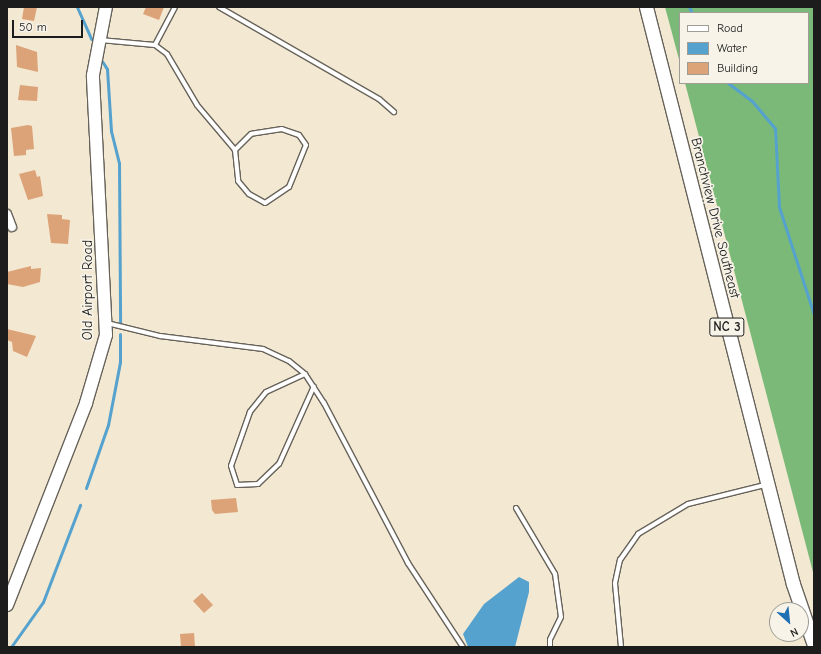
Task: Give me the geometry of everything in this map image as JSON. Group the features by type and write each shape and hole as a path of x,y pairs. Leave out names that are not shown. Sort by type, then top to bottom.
{"main road":[{"name":"Branchview Drive Southeast","path":"646,7 792,584 814,645"}],"street":[{"name":"Old Airport Road","path":"7,605 102,358 106,323 100,168 94,128 93,75 98,39 106,7"},
{"path":"7,214 12,228"}],"lane":[{"path":"155,45 175,7"},
{"path":"219,7 379,99 394,112"},
{"path":"98,39 155,45 167,54 197,105 235,150 240,185 249,194 265,203 289,187 306,145 299,135 282,129 251,134 235,150"},
{"path":"106,323 160,336 263,349 289,361 305,374 314,386 408,563 463,647"},
{"path":"305,374 266,392 250,412 231,466 237,485 258,484 279,464 314,386"},
{"path":"621,647 615,583 620,560 638,534 688,504 767,484"},
{"path":"516,508 555,574 561,617 550,640 550,647"}],"green space":[{"path":"665,7 814,7 814,576 685,84 809,84 809,12 679,12 679,59"}],"water":[{"path":"519,577 529,582 529,592 515,647 468,647 463,634 484,604"}],"building":[{"path":"24,7 37,7 34,21 22,19"},
{"path":"146,7 164,7 159,20 143,14"},
{"path":"16,45 37,52 38,72 17,67"},
{"path":"20,85 38,87 37,101 18,100"},
{"path":"28,125 32,126 34,149 26,150 26,155 14,156 11,128"},
{"path":"35,170 37,177 40,176 43,196 28,200 19,174"},
{"path":"47,214 62,215 62,219 70,220 68,244 51,243"},
{"path":"31,266 31,269 41,268 40,282 23,287 7,284 7,272"},
{"path":"7,329 36,336 27,357 13,351 12,342 7,340"},
{"path":"236,498 238,512 215,514 212,510 211,500"},
{"path":"202,593 213,605 204,613 193,601"},
{"path":"194,633 195,647 181,647 180,634"}],"waterway":[{"path":"77,7 91,39"},
{"path":"689,7 692,12"},
{"path":"102,61 107,69 111,131 119,163 120,323"},
{"path":"729,84 752,101 775,128 779,207 814,315"},
{"path":"86,488 108,425 120,362 120,334"},
{"path":"11,647 43,602 80,505"}]}
